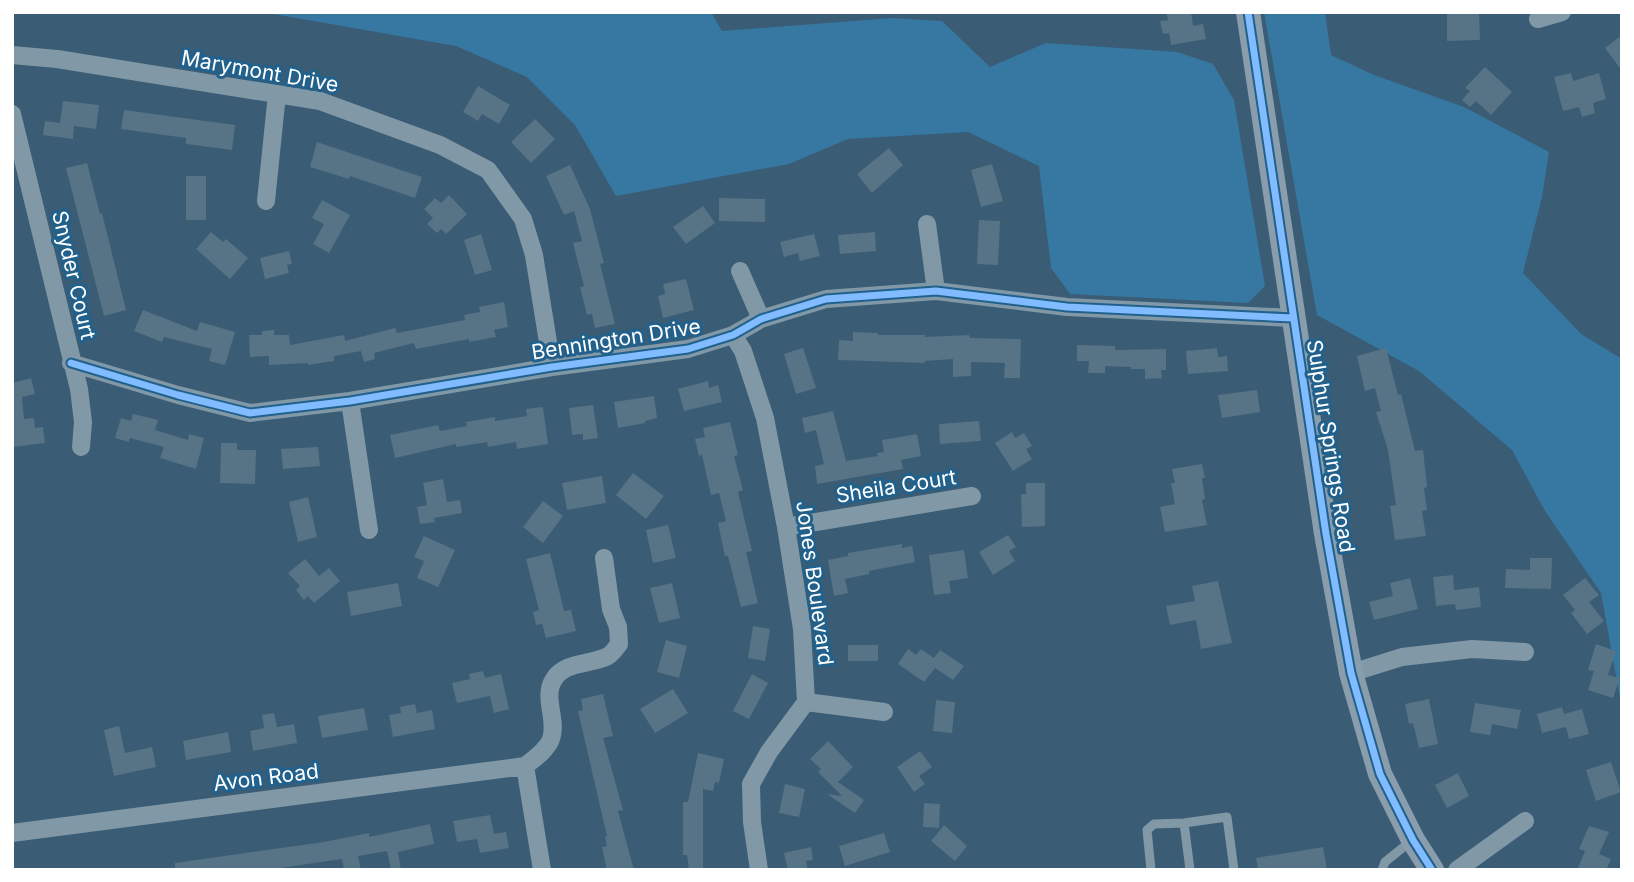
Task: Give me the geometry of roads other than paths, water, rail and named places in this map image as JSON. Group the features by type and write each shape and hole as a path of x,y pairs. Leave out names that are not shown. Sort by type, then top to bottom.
{"street":[{"name":"Sulphur Springs Road","path":"1248,12 1293,318 1351,673 1380,774 1413,840 1432,870"},
{"path":"1538,19 1562,12"},
{"name":"Marymont Drive","path":"12,55 57,59 320,101 440,145 488,170 523,219 534,255 552,367"},
{"path":"265,201 278,94"},
{"name":"Snyder Court","path":"12,114 79,389 83,422 81,447"},
{"path":"927,224 936,291"},
{"path":"740,271 761,320"},
{"name":"Bennington Drive","path":"71,363 250,413 350,401 552,367 688,349 733,335 761,320 826,299 936,291 1067,307 1293,318"},
{"name":"Jones Boulevard","path":"733,335 743,351 765,418 802,629 806,702"},
{"path":"350,401 369,530"},
{"name":"Sheila Court","path":"786,527 972,496"},
{"path":"542,870 525,766 541,753 552,738 549,694 553,680 562,671 575,665 610,655 619,644 604,558"},
{"path":"1351,673 1402,657 1472,649 1525,652"},
{"path":"759,870 752,822 751,784 769,752 806,702 884,712"},
{"name":"Avon Road","path":"12,833 525,766"},
{"path":"1457,870 1525,821"}],"lane":[{"path":"1151,870 1147,830 1154,824 1227,817 1234,870"},
{"path":"1184,823 1190,870"},
{"path":"1382,870 1385,862 1413,840"}]}
